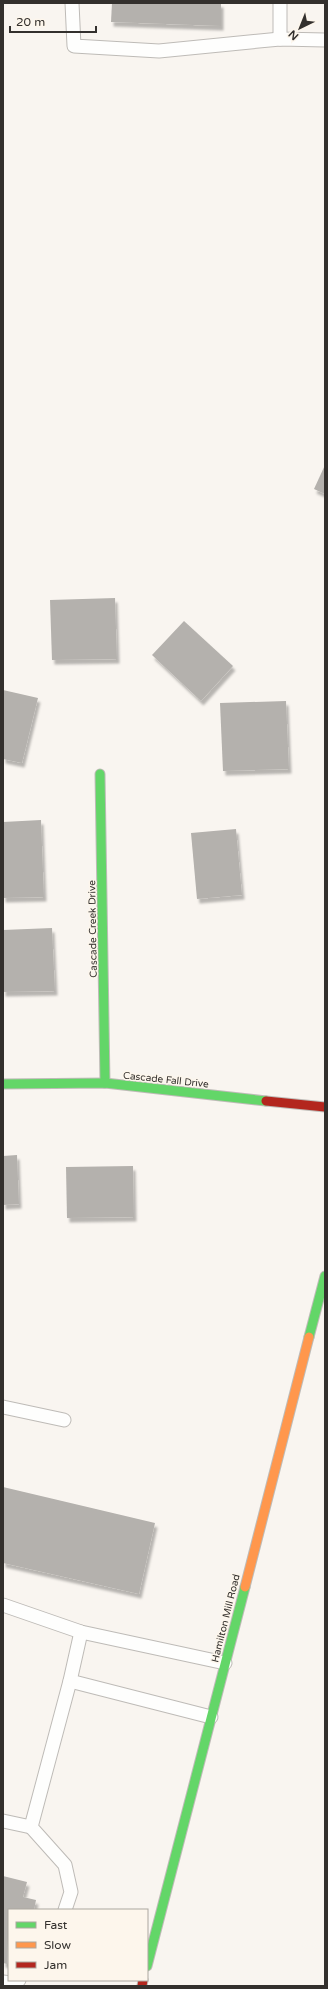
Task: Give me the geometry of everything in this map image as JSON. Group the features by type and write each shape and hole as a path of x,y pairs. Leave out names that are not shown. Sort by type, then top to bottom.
{"main road":[{"name":"Cascade Creek Drive","path":"100,774 105,1083"},
{"name":"Cascade Fall Drive","path":"3,1084 105,1083 325,1107"},
{"name":"Hamilton Mill Road","path":"148,1962 325,1276"}],"lane":[{"path":"72,3 74,46 159,51 280,39 325,40"},
{"path":"280,3 280,39"},
{"path":"3,1407 64,1420"},
{"path":"3,1605 81,1632 225,1663"},
{"path":"31,1827 70,1681 81,1632"},
{"path":"70,1681 211,1717"},
{"path":"3,1821 31,1827 65,1865 71,1892 65,1909"},
{"path":"3,1982 12,1984 17,1981"}],"building":[{"path":"112,3 221,3 221,26 111,22"},
{"path":"325,465 325,494 314,489"},
{"path":"115,598 117,659 52,660 50,600"},
{"path":"184,621 233,666 201,701 152,655"},
{"path":"3,690 38,698 22,763 3,759"},
{"path":"286,701 289,769 223,771 220,703"},
{"path":"41,820 44,897 3,898 3,822"},
{"path":"236,829 242,895 197,899 191,833"},
{"path":"52,928 55,991 3,992 3,930"},
{"path":"17,1155 19,1204 3,1205 3,1156"},
{"path":"133,1166 134,1217 67,1218 66,1167"},
{"path":"3,1487 155,1523 139,1594 3,1563"},
{"path":"3,1876 27,1882 23,1897 36,1900 34,1909 8,1909 7,1964 3,1963"}],"traffic: fast":[{"path":"100,774 105,1083"},
{"path":"3,1084 105,1083 266,1101"},
{"path":"309,1337 325,1276"},
{"path":"148,1962 245,1587"}],"traffic: slow":[{"path":"245,1587 309,1337"}],"traffic: jam":[{"path":"266,1101 325,1107"},
{"path":"142,1986 143,1981"}]}
